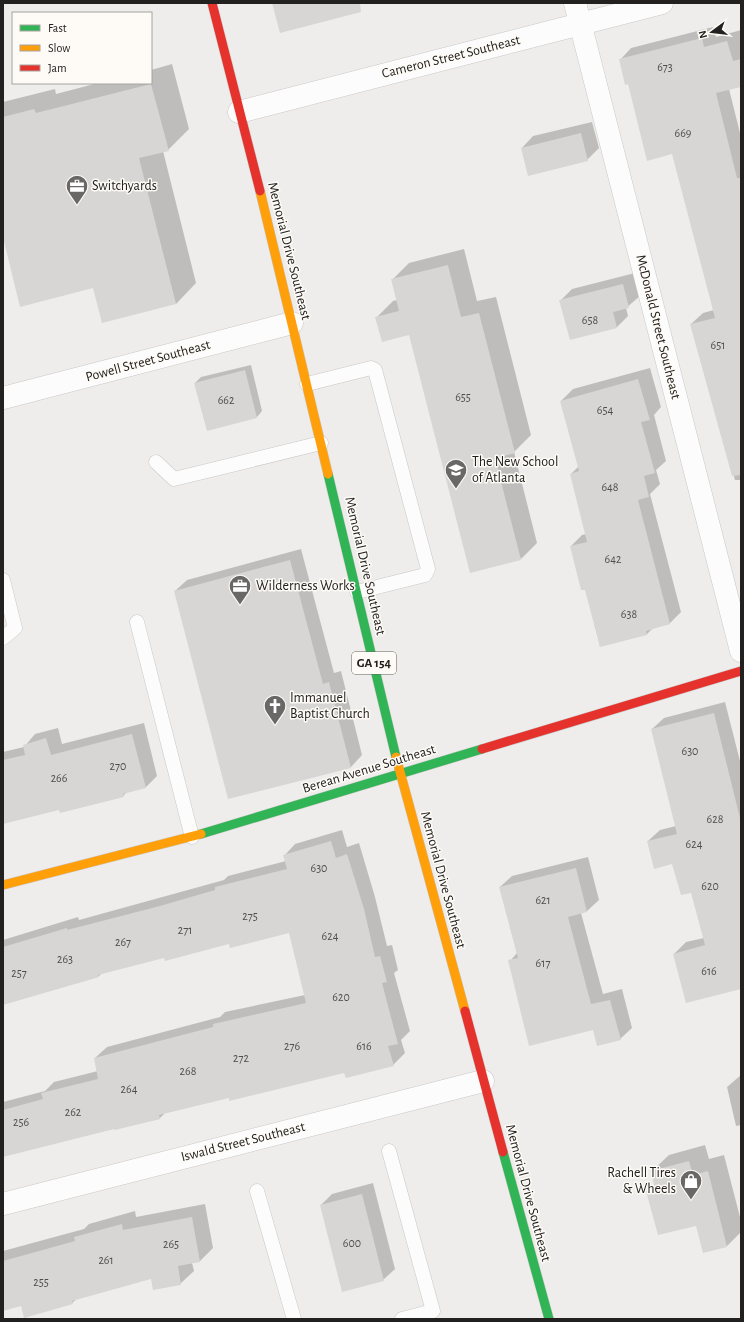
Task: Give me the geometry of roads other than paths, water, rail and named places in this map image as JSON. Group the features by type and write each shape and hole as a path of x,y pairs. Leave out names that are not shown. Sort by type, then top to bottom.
{"main road":[{"name":"Memorial Drive Southeast","path":"212,3 239,112 256,172 400,774 548,1319"},
{"name":"Berean Avenue Southeast","path":"3,885 192,837 741,671"}],"street":[{"name":"McDonald Street Southeast","path":"575,3 741,651"},
{"name":"Cameron Street Southeast","path":"239,112 662,3"},
{"name":"Powell Street Southeast","path":"3,398 292,323"},
{"name":"Iswald Street Southeast","path":"3,1204 483,1081"}],"lane":[{"path":"307,384 371,368 375,370 428,569 424,575 357,592"},
{"path":"156,462 174,479 321,443"},
{"path":"3,580 15,628 3,638"},
{"path":"136,622 192,837"},
{"path":"390,1151 433,1311 402,1319"},
{"path":"257,1191 294,1319"}],"place":[{"name":"Switchyards","path":"77,206"},
{"name":"The New School of Atlanta","path":"456,490"},
{"name":"Wilderness Works","path":"240,606"},
{"name":"Immanuel Baptist Church","path":"275,726"},
{"name":"Rachell Tires & Wheels","path":"691,1200"}]}
